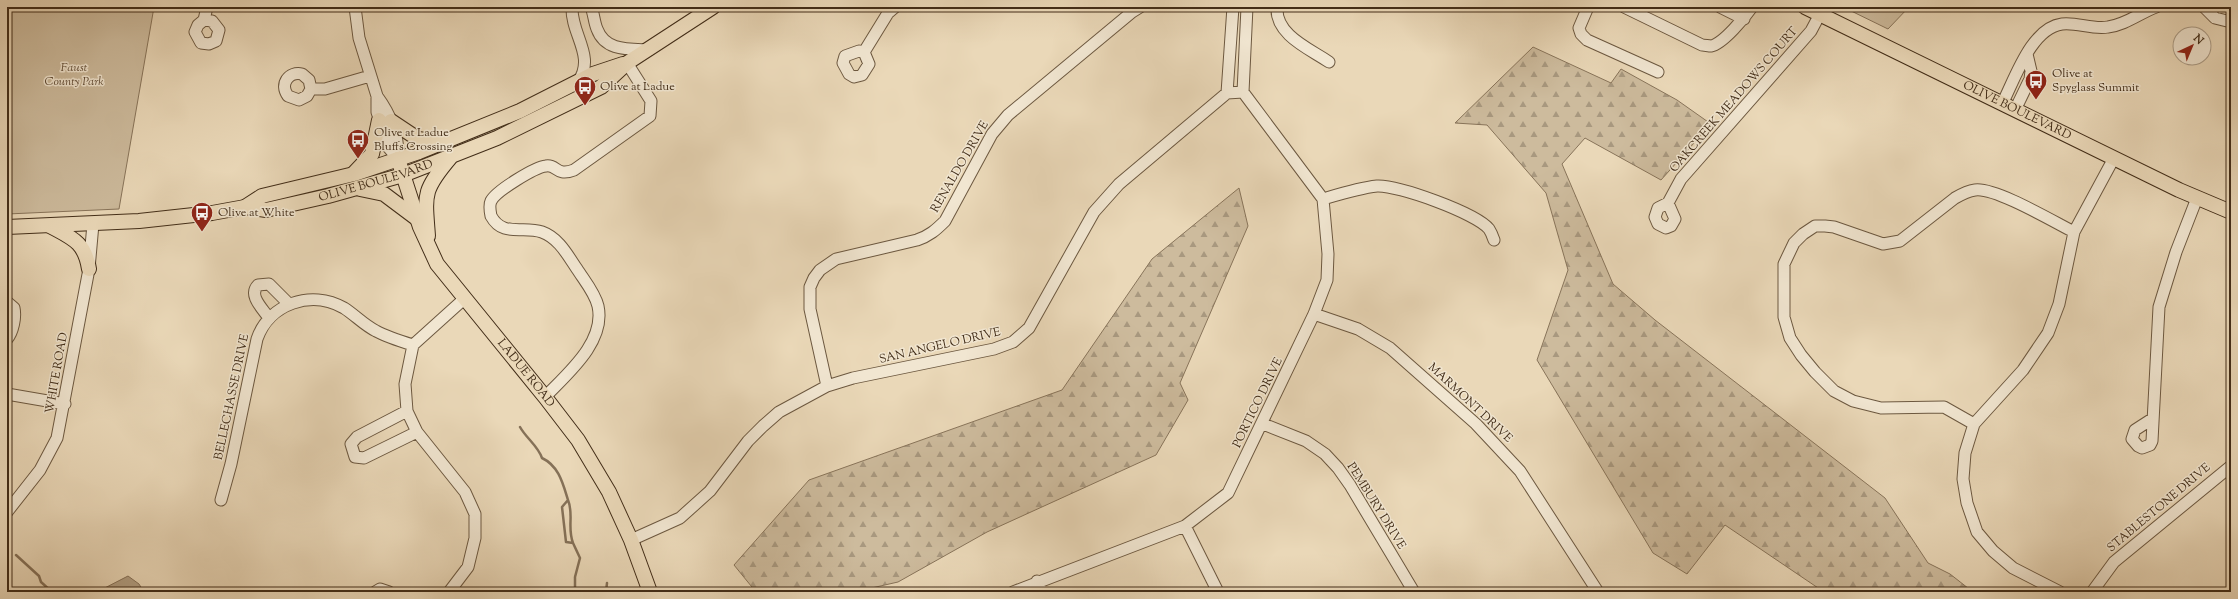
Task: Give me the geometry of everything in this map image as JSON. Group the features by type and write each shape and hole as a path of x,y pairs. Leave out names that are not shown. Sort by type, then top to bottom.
{"main road":[{"name":"OLIVE BOULEVARD","path":"7,227 93,224 175,217 245,207 266,210 358,188 403,174 451,157 526,125 595,90 627,63 713,7"},
{"name":"OLIVE BOULEVARD","path":"1804,7 2197,198 2231,212"},
{"name":"OLIVE BOULEVARD","path":"245,207 262,196 354,174 447,142 520,111 593,74 627,63"},
{"path":"354,174 372,154 385,120 418,139 447,142"},
{"path":"429,250 426,204 427,191 431,182 451,157"},
{"name":"LADUE ROAD","path":"398,159 416,218 429,250 446,277 545,397 578,440 610,492 631,540 650,592"},
{"path":"358,188 384,194 416,218"},
{"path":"49,226 72,238 83,247 89,269"}],"street":[{"path":"204,20 207,7"},
{"path":"355,7 360,38 376,96 377,112 385,120 388,147 398,159"},
{"path":"572,7 574,27 585,50 586,60 583,74 578,82"},
{"path":"591,7 596,27 606,43 620,48 649,50"},
{"path":"864,52 888,14 895,7"},
{"name":"RENALDO DRIVE","path":"827,386 809,299 810,287 820,270 836,259 917,240 926,237 935,231 945,221 992,134 1008,115 1140,7"},
{"path":"1233,7 1227,93 1243,92"},
{"path":"1247,7 1243,92 1323,199 1341,193 1378,186 1394,188 1431,199 1472,217 1489,228 1494,240"},
{"path":"1277,7 1277,12 1284,31 1329,62"},
{"path":"1588,7 1579,28 1581,34 1587,40 1658,72"},
{"path":"1624,7 1702,45 1712,46 1720,41 1744,19 1752,7"},
{"path":"1720,7 1744,19"},
{"path":"2002,104 2027,54 2037,38 2053,26 2064,24 2108,28 2124,23 2156,7"},
{"path":"2204,7 2215,18 2231,22"},
{"name":"OAKCREEK MEADOWS COURT","path":"1668,203 1681,179 1811,31 1820,14"},
{"path":"2015,110 2030,79 2031,71 2027,54"},
{"path":"545,397 566,375 590,344 598,325 598,304 592,292 557,241 542,232 515,231 500,226 491,216 491,201 497,194 532,171 544,166 550,166 558,172 566,173 574,170 650,116 651,101 627,63"},
{"path":"311,89 325,88 370,76"},
{"name":"SAN ANGELO DRIVE","path":"631,540 680,518 710,491 748,441 763,426 780,412 827,386 853,378 994,349 1013,342 1029,328 1090,218 1104,200 1119,184 1227,93"},
{"path":"2060,592 2013,568 1993,551 1978,532 1966,503 1963,479 1965,453 1974,424 2023,370 2048,333 2059,304 2074,232 2114,158"},
{"path":"1974,424 1944,407 1881,408 1854,401 1834,391 1815,372 1790,338 1784,317 1784,264 1794,243 1803,234 1815,226 1834,227 1883,244 1900,241 1955,198 1965,192 1976,189 1999,196 2074,232"},
{"path":"2152,419 2159,307 2176,252 2197,198"},
{"name":"PORTICO DRIVE","path":"1013,592 1037,581 1185,526 1228,493 1263,424 1314,314 1327,280 1328,254 1323,199"},
{"name":"WHITE ROAD","path":"7,512 50,455 57,438 65,404 89,269 93,224"},
{"path":"268,318 255,297 254,290 258,285 269,284 289,304"},
{"name":"BELLECHASSE DRIVE","path":"221,500 231,464 257,339 260,329 268,318 289,304 307,299 321,299 344,308 376,331 413,346"},
{"path":"449,592 468,567 475,538 475,514 465,492 417,432 407,411 405,384 413,346 464,299"},
{"path":"7,302 15,310 11,335 7,339"},
{"name":"MARMONT DRIVE","path":"1314,314 1358,329 1390,348 1476,424 1520,470 1598,592"},
{"path":"7,394 65,404"},
{"path":"407,411 357,437 351,444 352,453 355,457 364,458 417,432"},
{"name":"PEMBURY DRIVE","path":"1263,424 1306,441 1325,454 1338,468 1350,485 1414,592"},
{"name":"STABLESTONE DRIVE","path":"2092,592 2114,562 2231,466"},
{"path":"1185,526 1218,592"},
{"path":"1037,581 1042,592"},
{"path":"375,592 380,590 389,592"}],"green space":[{"name":"Faust County Park","path":"7,7 154,7 119,209 7,214"},
{"path":"1843,7 1909,7 1888,29"},
{"path":"1533,47 1611,83 1621,69 1677,100 1711,124 1661,180 1585,138 1562,164 1613,284 1655,320 1885,498 1928,563 1950,574 1973,592 1824,592 1725,525 1687,574 1653,553 1537,360 1568,270 1546,193 1487,125 1455,123"},
{"path":"1239,188 1248,226 1180,383 1188,400 1156,455 987,532 898,582 854,592 756,592 734,565 809,480 1062,390 1152,259"}],"shaded area":[{"path":"128,576 139,584 144,592 97,592"}],"waterway":[{"path":"520,427 538,450 542,458 548,461 560,476 568,500 562,507 566,542 573,543 580,558 575,577 575,592"},
{"path":"568,500 570,505 571,537 573,543"},
{"path":"16,555 39,576 41,582 52,592"},
{"path":"606,592 607,583"}],"place":[{"name":"Olive at Spyglass Summit","path":"2036,100"},
{"name":"Olive at Ladue","path":"585,106"},
{"name":"Olive at Ladue Bluffs Crossing","path":"358,160"},
{"name":"Olive at White","path":"202,232"}]}
